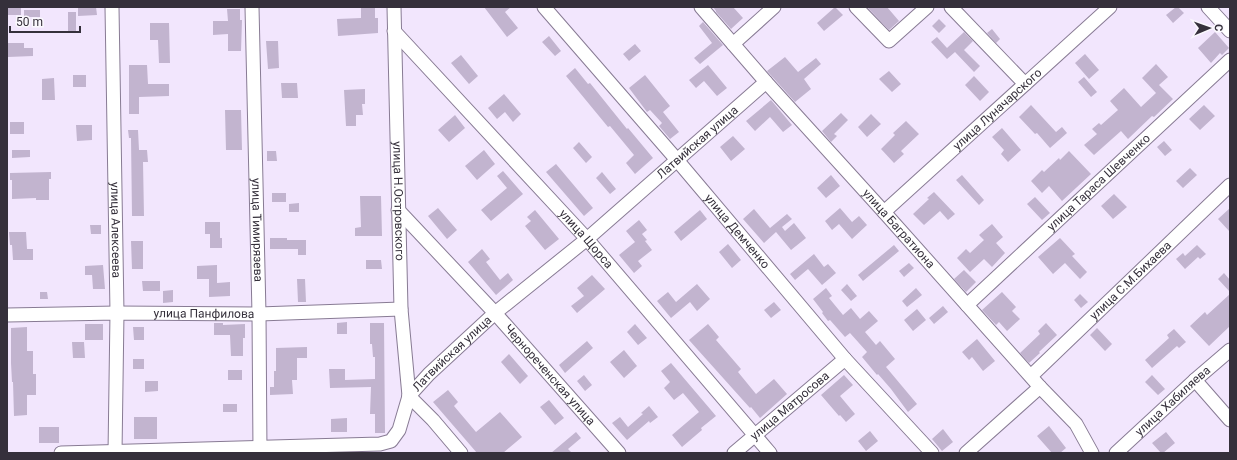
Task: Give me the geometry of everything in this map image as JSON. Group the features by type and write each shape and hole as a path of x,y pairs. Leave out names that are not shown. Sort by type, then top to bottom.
{"street":[{"name":"улица Алексеева","path":"112,7 117,313 115,452"},
{"name":"улица Тимирязева","path":"252,7 259,314 260,450"},
{"name":"улица Н.Островского","path":"394,7 401,309 409,396"},
{"name":"улица Демченко","path":"544,7 677,160 845,359 932,453"},
{"name":"улица Багратиона","path":"701,7 766,82 1040,387 1076,424 1092,453"},
{"path":"733,44 774,7"},
{"path":"856,7 889,41 927,7"},
{"path":"951,7 1025,84"},
{"name":"улица Луначарского","path":"884,212 1110,7"},
{"path":"1208,7 1230,31"},
{"name":"улица Щорса","path":"394,32 587,239 770,453"},
{"name":"улица Тараса Шевченко","path":"967,305 1230,60"},
{"name":"Латвийская улица","path":"61,453 260,450 380,444 390,441 399,430 409,396 429,374 496,313 587,239 766,82"},
{"name":"улица С.М.Бихаева","path":"1031,376 1230,185"},
{"name":"Чернореченская улица","path":"398,210 496,313 619,453"},
{"name":"улица Панфилова","path":"7,315 117,313 259,314 401,309"},
{"name":"улица Хабиляева","path":"1116,453 1195,380 1230,350"},
{"name":"улица Матросова","path":"734,453 845,359"},
{"path":"1195,380 1227,415"},
{"path":"966,453 1040,387"},
{"path":"409,396 433,420 460,453"}],"building":[{"path":"8,7 21,7 21,15 8,15"},
{"path":"78,7 96,7 97,15 78,16"},
{"path":"361,7 375,7 375,18 378,18 378,33 338,36 337,19 361,18"},
{"path":"484,7 511,7 505,12 518,28 507,37"},
{"path":"713,7 733,7 743,18 731,29"},
{"path":"835,7 843,15 824,31 817,23"},
{"path":"867,7 887,7 899,21 889,30"},
{"path":"1176,7 1184,13 1173,23 1166,15"},
{"path":"227,9 240,9 240,20 242,20 241,51 228,51 228,34 213,35 213,21 228,21"},
{"path":"24,10 40,10 40,17 24,17"},
{"path":"68,12 76,12 76,32 68,32"},
{"path":"939,19 946,26 939,33 932,26"},
{"path":"703,22 723,45 700,64 694,58 712,43 699,26"},
{"path":"150,23 169,23 170,63 159,63 158,40 150,40"},
{"path":"992,29 1000,39 996,43 987,33"},
{"path":"964,32 973,41 964,50 980,66 974,72 955,52 947,59 931,42 937,37 947,48"},
{"path":"1215,32 1229,48 1222,55 1220,53 1211,63 1198,48"},
{"path":"549,36 561,51 555,56 542,42"},
{"path":"266,41 278,41 279,68 268,69"},
{"path":"8,43 24,43 24,48 33,48 33,56 8,57"},
{"path":"635,44 641,51 629,61 623,54"},
{"path":"1085,54 1099,70 1089,79 1075,63"},
{"path":"461,55 478,76 469,84 451,63"},
{"path":"785,57 798,72 816,58 821,64 804,79 811,89 795,102 767,71"},
{"path":"1156,64 1168,77 1159,85 1173,99 1154,117 1152,116 1128,139 1121,131 1094,155 1084,145 1097,134 1092,129 1099,123 1101,125 1118,110 1110,101 1124,88 1141,107 1156,93 1142,78"},
{"path":"129,65 147,65 148,84 169,84 169,96 139,97 139,114 129,114"},
{"path":"708,65 727,88 717,96 704,81 696,88 689,80"},
{"path":"575,68 588,84 590,83 627,129 628,128 653,158 635,174 626,163 634,155 610,126 608,127 566,76"},
{"path":"889,71 901,84 892,92 879,79"},
{"path":"73,75 86,75 86,87 73,87"},
{"path":"645,75 670,106 663,112 679,132 670,139 659,126 662,123 650,110 647,112 629,88"},
{"path":"974,76 989,92 980,101 965,85"},
{"path":"1084,77 1097,92 1091,97 1078,82"},
{"path":"54,78 55,100 42,100 42,79"},
{"path":"281,83 297,83 298,98 282,98"},
{"path":"365,89 365,104 362,104 363,115 356,115 356,126 346,126 344,90"},
{"path":"504,94 521,114 513,122 505,112 497,119 488,108"},
{"path":"771,100 792,125 783,132 770,117 755,131 746,121"},
{"path":"1031,105 1056,132 1062,127 1067,133 1050,148 1037,133 1035,134 1019,117"},
{"path":"1204,105 1215,116 1200,130 1189,119"},
{"path":"225,110 241,110 242,150 226,150"},
{"path":"841,113 848,120 834,134 837,136 831,142 822,131"},
{"path":"871,114 881,124 867,137 858,127"},
{"path":"455,115 465,128 449,142 438,130"},
{"path":"906,121 919,134 901,151 904,154 894,163 881,149 895,135 893,133"},
{"path":"10,122 24,122 24,134 10,134"},
{"path":"76,125 92,125 92,140 77,141"},
{"path":"1002,128 1021,150 1008,162 1001,154 1004,150 992,137"},
{"path":"128,130 138,130 139,150 147,150 148,162 143,162 144,216 132,216 131,138 129,138"},
{"path":"733,136 745,149 731,161 720,147"},
{"path":"1164,141 1172,150 1165,156 1157,147"},
{"path":"579,142 592,157 586,163 573,148"},
{"path":"12,150 30,150 30,157 12,158"},
{"path":"484,150 495,164 477,180 465,166"},
{"path":"267,151 276,151 277,161 267,161"},
{"path":"1069,151 1091,174 1062,201 1049,186 1042,193 1031,181 1042,170 1044,172"},
{"path":"556,164 593,208 584,216 546,172"},
{"path":"1190,168 1197,175 1183,188 1176,181"},
{"path":"503,171 523,194 491,221 481,210 507,188 497,176"},
{"path":"51,172 51,179 49,179 49,200 36,200 36,198 12,199 12,180 10,180 10,173"},
{"path":"602,172 616,189 610,194 596,178"},
{"path":"831,175 840,186 826,198 817,188"},
{"path":"962,175 984,200 979,205 956,180"},
{"path":"934,192 955,214 948,220 940,211 924,225 913,214 929,199 927,198"},
{"path":"272,193 286,193 286,202 272,202"},
{"path":"1114,194 1127,207 1113,219 1101,206"},
{"path":"360,196 381,196 382,236 355,236 355,228 361,227"},
{"path":"1035,197 1050,213 1042,220 1027,204"},
{"path":"299,203 299,212 289,212 289,204"},
{"path":"438,208 457,230 447,239 428,216"},
{"path":"840,208 852,222 859,216 867,225 852,239 839,224 832,230 825,221"},
{"path":"1230,208 1230,232 1218,219"},
{"path":"754,209 770,228 787,214 792,219 782,227 785,231 794,223 806,238 791,250 776,232 764,243 743,219"},
{"path":"535,210 559,239 545,250 525,226 531,221 527,217"},
{"path":"700,210 707,219 681,241 674,232"},
{"path":"639,220 647,230 642,234 652,250 638,261 642,266 634,273 619,255 635,242 626,231"},
{"path":"205,222 220,222 220,238 222,238 222,248 210,248 210,234 205,234"},
{"path":"992,224 1003,237 996,243 1005,253 992,267 984,259 970,272 957,258 966,249 970,253 984,240 979,235"},
{"path":"90,225 101,225 101,234 91,234"},
{"path":"9,232 26,232 27,249 33,249 33,260 13,260"},
{"path":"270,238 306,240 306,255 298,255 298,249 270,249"},
{"path":"1060,238 1075,254 1072,256 1087,272 1080,279 1065,263 1053,274 1038,257"},
{"path":"131,241 143,241 143,269 132,269"},
{"path":"728,244 741,260 732,268 719,252"},
{"path":"894,245 899,251 863,281 858,275"},
{"path":"1197,245 1206,254 1200,259 1198,257 1185,269 1176,259 1183,253 1185,256"},
{"path":"482,249 490,259 486,262 500,280 508,273 513,280 496,295 468,262"},
{"path":"814,254 824,267 828,264 836,273 822,285 808,269 795,280 790,274"},
{"path":"366,260 381,260 382,269 366,269"},
{"path":"909,263 914,268 904,277 899,271"},
{"path":"103,265 105,289 93,289 92,275 85,275 85,266"},
{"path":"217,265 217,283 230,282 230,296 209,297 209,279 197,279 197,266"},
{"path":"964,270 976,282 966,292 954,279"},
{"path":"1224,273 1230,280 1230,292 1218,279"},
{"path":"592,275 605,289 577,313 571,306 584,296 577,288"},
{"path":"297,279 305,279 306,302 298,302"},
{"path":"142,281 160,281 160,291 143,291"},
{"path":"697,284 710,299 697,311 690,302 671,318 657,301 668,292 676,302"},
{"path":"847,284 857,296 851,301 841,290"},
{"path":"826,288 832,296 829,298 843,315 851,308 860,319 869,311 878,321 865,332 876,345 880,341 895,359 886,367 917,404 908,412 891,389 862,357 867,352 850,333 845,337 830,320 828,321 822,313 823,312 813,299"},
{"path":"916,288 922,295 907,307 902,301"},
{"path":"173,290 173,302 163,303 163,291"},
{"path":"40,292 47,292 48,299 40,299"},
{"path":"1002,292 1016,307 1012,311 1020,319 1007,331 999,322 996,325 982,310"},
{"path":"1080,294 1088,302 1081,308 1074,300"},
{"path":"1230,294 1230,326 1209,346 1190,326 1205,312 1207,315"},
{"path":"774,302 781,310 771,318 764,310"},
{"path":"943,306 948,312 934,324 929,318"},
{"path":"917,309 926,320 913,331 904,320"},
{"path":"347,322 347,334 337,334 337,323"},
{"path":"214,323 223,323 223,325 245,324 243,356 231,356 230,335 214,335"},
{"path":"370,323 384,323 385,433 375,433 375,414 370,414 371,387 330,388 329,369 345,369 345,380 375,379 375,357 373,357 372,344 370,344"},
{"path":"1046,323 1057,335 1029,363 1020,353 1040,334 1038,331"},
{"path":"85,324 103,324 103,340 85,340"},
{"path":"635,324 647,338 638,345 627,332"},
{"path":"708,324 719,337 716,340 741,369 738,372 756,394 774,379 787,394 760,418 689,340"},
{"path":"27,327 27,351 33,351 33,374 36,374 36,395 27,395 27,415 14,416 11,328"},
{"path":"133,327 144,327 144,340 134,340"},
{"path":"1097,328 1112,344 1105,351 1090,335"},
{"path":"1174,329 1186,342 1179,348 1177,346 1152,368 1145,360 1169,338 1167,335"},
{"path":"977,339 995,361 983,371 972,357 969,360 962,352"},
{"path":"587,341 593,348 565,373 559,365"},
{"path":"72,342 84,342 85,358 73,358"},
{"path":"307,347 307,358 297,358 297,380 292,380 293,394 270,395 270,387 274,387 276,348"},
{"path":"624,350 637,366 624,378 610,362"},
{"path":"509,354 528,376 520,384 501,362"},
{"path":"133,359 144,359 144,369 133,369"},
{"path":"671,363 716,416 701,428 702,430 682,447 672,435 699,412 683,393 674,400 664,388 670,382 661,371"},
{"path":"228,370 242,370 242,380 228,380"},
{"path":"584,375 592,385 585,391 577,381"},
{"path":"844,375 853,385 840,396 855,414 846,422 821,395"},
{"path":"1152,375 1165,389 1158,395 1145,382"},
{"path":"145,381 158,381 158,391 145,392"},
{"path":"448,390 458,402 454,406 476,432 500,412 522,437 503,453 477,453 433,402"},
{"path":"549,400 564,418 555,425 540,407"},
{"path":"223,404 237,404 237,412 223,412"},
{"path":"649,406 658,417 650,423 649,421 627,440 612,423 620,417 628,427 643,414 641,413"},
{"path":"134,417 157,417 157,439 134,439"},
{"path":"347,418 347,432 331,432 331,419"},
{"path":"1049,426 1066,448 1060,453 1052,453 1037,436"},
{"path":"39,427 59,427 59,443 39,443"},
{"path":"943,429 953,442 942,451 932,439"},
{"path":"870,431 878,441 866,451 858,441"},
{"path":"576,432 581,438 568,449 572,453 551,453"},
{"path":"1166,432 1175,443 1161,453 1152,443"}]}
